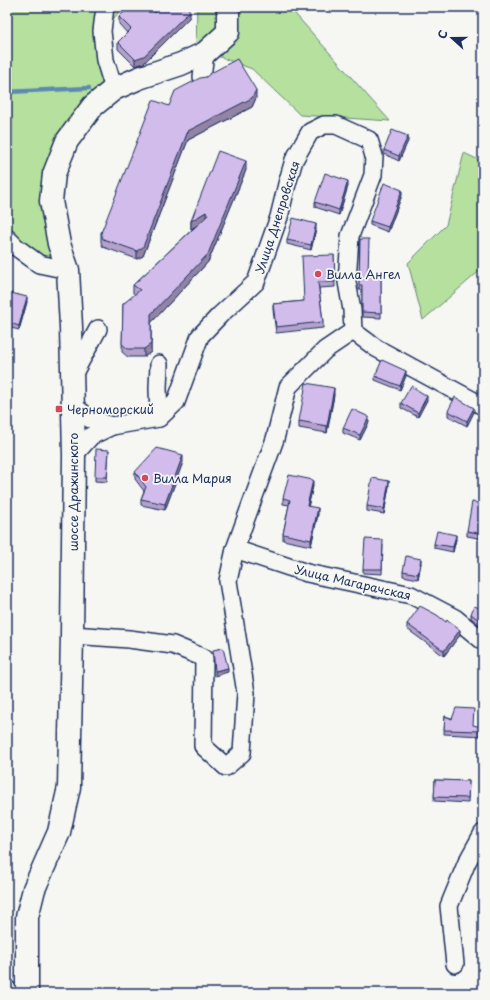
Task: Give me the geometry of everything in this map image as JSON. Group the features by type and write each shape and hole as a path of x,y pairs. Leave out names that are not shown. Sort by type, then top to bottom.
{"main road":[{"name":"шоссе Дражинского","path":"27,993 27,917 34,889 59,832 68,787 72,635 74,455 72,327 68,270 60,244 51,201 54,174 67,141 93,106 114,89 139,78 181,64 205,53 228,32 228,7"}],"street":[{"path":"105,7 102,31 105,60 114,89"},
{"path":"202,77 205,53"},
{"name":"Улица Днепровская","path":"159,418 176,402 200,336 220,315 256,282 278,223 286,184 294,160 310,132 324,125 336,125 369,140 374,156 373,175 350,236 348,282 353,331"},
{"path":"7,238 16,247 39,264 68,270"},
{"path":"72,375 98,329"},
{"path":"72,635 129,639 173,645 204,658 203,746 226,767 242,753 246,693 228,581 235,549 275,439 288,387 325,350 353,331 376,348 483,406"},
{"path":"74,455 91,436 112,426 159,418 159,364"},
{"path":"73,405 90,419 112,426"},
{"name":"Улица Магарачская","path":"235,549 307,573 411,594 455,618 483,641"},
{"path":"455,964 449,906 467,862 483,833"},
{"path":"7,989 8,993"}],"green space":[{"path":"7,7 123,7 106,28 115,67 63,174 55,260 17,254 7,254"},
{"path":"197,7 289,7 390,121 300,115 252,69 196,48"},
{"path":"464,153 483,162 483,268 423,320 408,263 446,225"}],"building":[{"path":"129,7 149,7 155,13 160,7 187,7 190,11 144,56 135,59 118,42 131,29 119,17"},
{"path":"237,59 256,90 252,98 188,131 143,247 137,251 103,239 101,233 153,100 169,106 175,91 200,78 206,77"},
{"path":"392,130 408,136 399,156 384,150"},
{"path":"218,151 246,161 208,254 151,314 151,344 144,349 128,349 122,344 123,304 140,290 133,285 208,215 206,212 191,221"},
{"path":"325,173 348,181 339,210 315,202"},
{"path":"384,183 402,190 388,227 370,221"},
{"path":"293,218 316,224 311,245 287,240"},
{"path":"360,239 369,239 368,275 381,275 381,313 362,312 362,285 359,285"},
{"path":"334,255 335,282 318,282 323,322 276,327 273,304 304,301 302,256"},
{"path":"7,292 27,297 19,326 7,322"},
{"path":"382,360 406,371 400,386 375,376"},
{"path":"306,383 334,388 327,426 299,421"},
{"path":"411,386 427,396 418,413 401,403"},
{"path":"455,397 474,408 467,421 448,411"},
{"path":"352,409 369,417 360,435 343,428"},
{"path":"157,448 183,455 165,504 141,499 146,487 135,472"},
{"path":"96,449 109,450 107,477 95,477"},
{"path":"289,475 313,480 307,506 318,508 311,540 283,534 290,500 283,498"},
{"path":"372,478 389,481 384,509 367,506"},
{"path":"472,502 483,504 483,534 467,531"},
{"path":"437,531 456,535 453,547 434,544"},
{"path":"365,539 383,540 382,569 363,569"},
{"path":"406,556 421,559 418,574 403,571"},
{"path":"420,606 437,615 446,622 447,620 460,630 444,651 407,624"},
{"path":"474,606 483,609 483,623 471,614"},
{"path":"223,648 228,668 215,671 213,650"},
{"path":"456,708 474,709 473,725 482,727 481,731 444,730 445,716 452,719"},
{"path":"435,780 469,781 468,798 434,797"}],"waterway":[{"path":"7,92 89,88"}],"place":[{"name":"Вилла Ангел","path":"318,274"},
{"name":"Черноморский","path":"59,409"},
{"name":"Вилла Мария","path":"145,478"}]}
